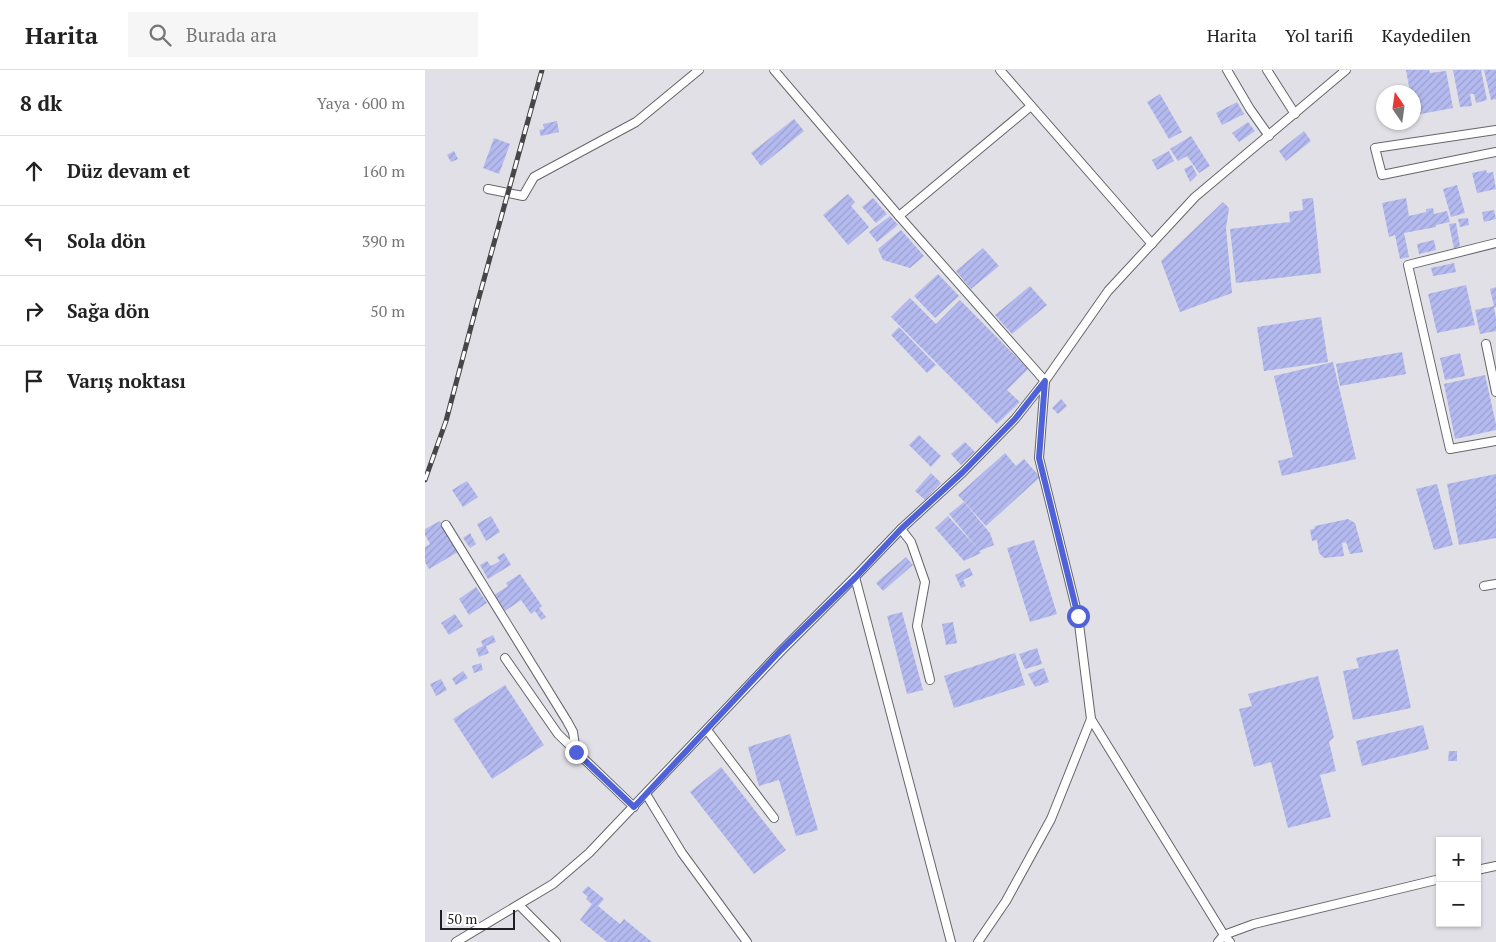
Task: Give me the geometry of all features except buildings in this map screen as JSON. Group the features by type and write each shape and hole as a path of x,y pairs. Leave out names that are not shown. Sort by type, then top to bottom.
{"street":[{"path":"488,189 523,196 534,177 636,122 699,70"},
{"path":"774,70 899,216 1045,381 1039,458 1078,616 1091,719 1229,942"},
{"path":"1000,70 1152,244"},
{"path":"1227,70 1250,109 1269,136"},
{"path":"1267,70 1295,114"},
{"path":"456,942 553,884 589,853 781,650 855,578 901,529 963,472 1015,419 1045,381 1108,291 1195,197 1346,70"},
{"path":"899,216 1031,106"},
{"path":"1496,130 1375,148 1382,175 1496,152"},
{"path":"1496,242 1408,265 1449,449 1496,441"},
{"path":"1486,344 1496,392"},
{"path":"445,525 567,721 573,732 576,752"},
{"path":"901,529 911,542 925,582 917,626 930,680"},
{"path":"855,578 951,942"},
{"path":"1484,586 1496,584"},
{"path":"505,658 558,734 634,807"},
{"path":"978,942 1006,901 1051,820 1091,719"},
{"path":"707,730 774,818"},
{"path":"646,794 682,853 747,942"},
{"path":"1481,869 1496,866"},
{"path":"1218,942 1223,935 1254,924 1436,880"},
{"path":"519,905 556,942"}],"railway":[{"path":"425,480 446,421 542,70"}],"route":[{"path":"576,752 634,807 781,650 855,578 901,529 963,472 1015,419 1045,381 1039,458 1078,616"}]}
